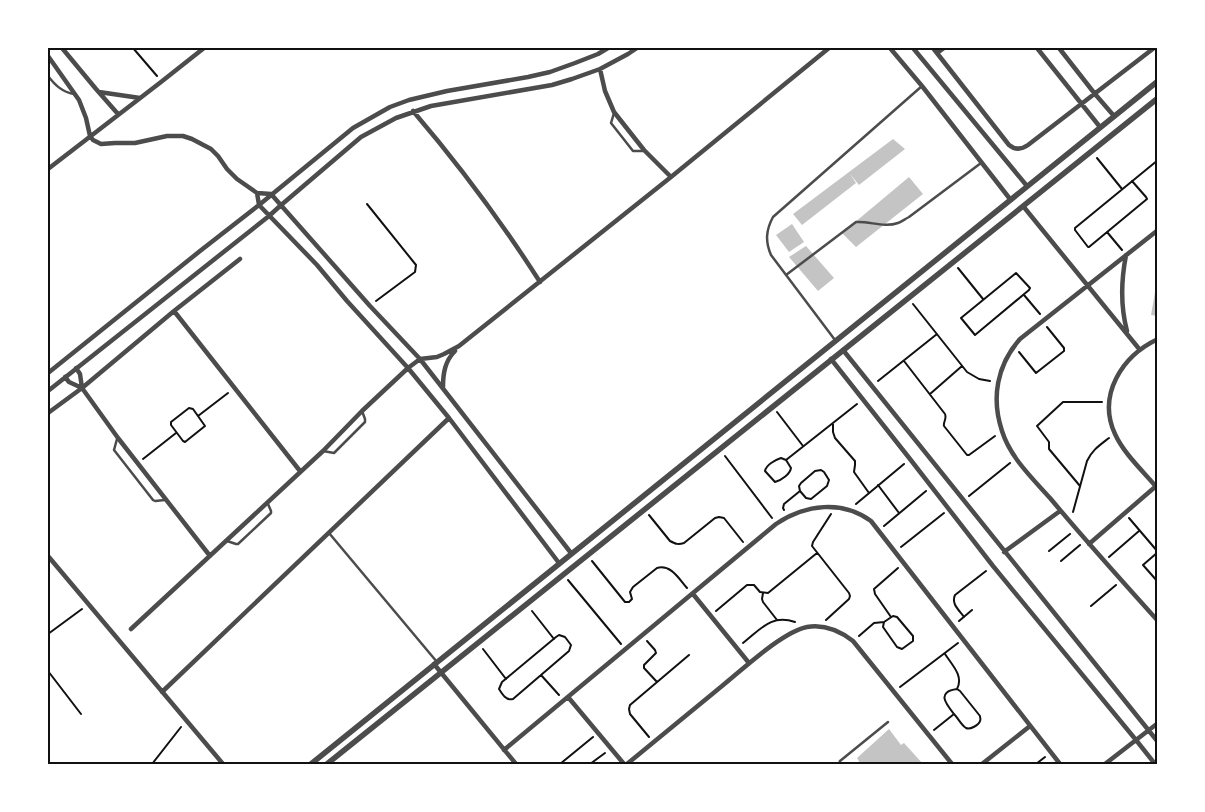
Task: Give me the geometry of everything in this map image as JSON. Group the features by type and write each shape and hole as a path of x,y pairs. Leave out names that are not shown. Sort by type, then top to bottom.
{"street":[{"path":"62,48 118,114"},
{"path":"48,169 204,48"},
{"path":"48,373 259,206 271,194 353,128 390,107 409,100 550,72 598,54 608,48"},
{"path":"48,391 269,216 361,137 388,122 431,106 552,85 572,79 600,69 637,48"},
{"path":"443,388 443,376 446,365 451,354 459,346 829,48"},
{"path":"890,48 1010,199"},
{"path":"913,48 1027,186"},
{"path":"933,48 1009,145 1012,148 1020,149 1024,148 1154,48"},
{"path":"937,53 944,48"},
{"path":"1037,48 1100,127"},
{"path":"1058,48 1114,116"},
{"path":"48,56 80,100 92,140 101,144 134,143 167,136 183,136 200,142 211,149 237,179 257,193 271,194 370,306 420,359 571,553"},
{"path":"600,69 605,91 614,112 644,150 671,177"},
{"path":"311,764 1158,81"},
{"path":"98,92 140,98"},
{"path":"327,764 1158,98"},
{"path":"413,112 442,145 480,194 540,282"},
{"path":"257,193 259,206 317,265 408,368 449,418 559,563"},
{"path":"1023,206 1140,350"},
{"path":"1158,230 1020,339 1004,363 998,382 996,399 1002,431 1016,458 1060,511 1158,621"},
{"path":"1126,255 1122,278 1122,301 1128,335"},
{"path":"48,413 82,388 240,259"},
{"path":"174,311 300,472"},
{"path":"1088,542 1156,488 1128,454 1115,434 1110,419 1109,402 1112,386 1119,372 1140,350 1158,339"},
{"path":"835,340 1158,742"},
{"path":"132,629 323,451 408,368 420,359 437,357 459,346"},
{"path":"824,350 993,566 1155,764"},
{"path":"76,368 80,374 82,388 137,463 210,556"},
{"path":"65,377 69,382 82,388"},
{"path":"162,692 449,418"},
{"path":"504,750 776,524 798,511 836,507 860,513 871,521 1060,764"},
{"path":"1004,552 1060,511"},
{"path":"48,556 224,764"},
{"path":"693,594 749,663"},
{"path":"566,699 626,764 749,663 782,639 795,631 807,628 832,629 853,640 952,764"},
{"path":"436,663 441,673 516,764"},
{"path":"1105,764 1158,722"},
{"path":"982,764 1030,726"}],"lane":[{"path":"48,76 56,86 64,91 75,94"},
{"path":"835,340 771,256 768,248 767,232 773,216 922,86"},
{"path":"614,112 611,123 633,151 644,150"},
{"path":"786,275 856,222 866,221 887,225 898,223 909,217 981,162"},
{"path":"323,451 334,453 365,421 362,412"},
{"path":"118,438 114,450 154,501 166,500"},
{"path":"227,541 238,544 271,512 267,502"},
{"path":"329,533 436,663"},
{"path":"839,764 840,761 888,722"}],"path":[{"path":"133,48 161,82"},
{"path":"1092,152 1122,190"},
{"path":"1132,181 1147,199 1088,247 1075,229 1132,181 1158,160"},
{"path":"367,204 416,265 415,272 370,306"},
{"path":"1107,232 1126,255"},
{"path":"953,262 984,299"},
{"path":"1016,273 1019,274 1030,288 975,335 961,318 984,299 1016,273"},
{"path":"1014,346 1036,373 1064,351 1064,348 1024,295"},
{"path":"908,298 972,376 978,379 998,382"},
{"path":"872,387 937,334"},
{"path":"904,360 945,414 944,426 967,455 1002,431"},
{"path":"930,394 962,366"},
{"path":"198,416 235,388"},
{"path":"786,460 863,399"},
{"path":"1080,486 1049,449 1048,441 1037,426 1063,402 1109,402"},
{"path":"773,406 803,446"},
{"path":"189,408 193,409 198,416 205,425 204,428 185,442 183,441 171,425 171,421 189,408"},
{"path":"834,422 834,436 855,461 855,476 869,493"},
{"path":"137,463 176,433"},
{"path":"1070,522 1090,454 1115,434"},
{"path":"719,449 776,524"},
{"path":"780,458 786,460 791,468 790,472 779,481 773,481 766,468 780,458"},
{"path":"963,501 1016,458"},
{"path":"848,510 910,459"},
{"path":"821,470 829,480 827,486 811,499 806,498 800,491 800,483 815,471 821,470"},
{"path":"878,485 899,513"},
{"path":"878,530 932,486"},
{"path":"789,516 783,506 800,491"},
{"path":"819,627 850,596 849,592 812,548 812,544 836,507"},
{"path":"644,509 670,541 675,544 684,543 715,518 720,517 724,518 747,548"},
{"path":"895,552 949,509"},
{"path":"1125,513 1158,552 1143,565 1158,582"},
{"path":"1049,551 1076,529"},
{"path":"1104,561 1139,531"},
{"path":"1061,561 1088,542"},
{"path":"711,616 747,586 754,586 763,593 768,593 817,553"},
{"path":"587,555 625,602 629,602 632,599 630,592 633,587 662,566 672,571 693,594"},
{"path":"891,617 875,594 874,589 904,564"},
{"path":"964,617 954,603 955,595 993,566"},
{"path":"564,574 626,650"},
{"path":"1091,606 1122,581"},
{"path":"763,593 763,602 777,620"},
{"path":"526,604 554,639"},
{"path":"48,634 89,605"},
{"path":"952,626 972,610"},
{"path":"853,640 874,623 884,622 893,616 897,617 913,636 911,643 902,649 899,648 884,629 884,622"},
{"path":"736,648 768,623 777,620 792,621 807,628"},
{"path":"559,635 565,637 571,648 541,675 510,700 504,697 499,689 506,679 559,635"},
{"path":"643,635 656,653 644,665 644,668 657,682"},
{"path":"894,691 963,640"},
{"path":"478,643 506,679"},
{"path":"945,653 960,676 957,689"},
{"path":"654,742 630,714 630,705 688,655"},
{"path":"48,671 81,714"},
{"path":"541,675 566,699"},
{"path":"957,689 980,716 978,724 970,729 964,726 944,698 951,690 957,689"},
{"path":"929,735 954,714"},
{"path":"152,764 186,721"},
{"path":"560,764 598,733"},
{"path":"590,764 610,748"},
{"path":"1036,764 1051,753"}],"building":[{"path":"893,139 905,149 859,185 850,174 856,183 802,225 793,214"},
{"path":"909,177 923,194 856,247 842,233"},
{"path":"792,224 804,242 789,252 776,235"},
{"path":"806,246 834,278 818,291 789,257"},
{"path":"1158,281 1158,316 1151,315"},
{"path":"889,729 901,745 904,743 923,764 858,764 860,763 857,758"}]}
